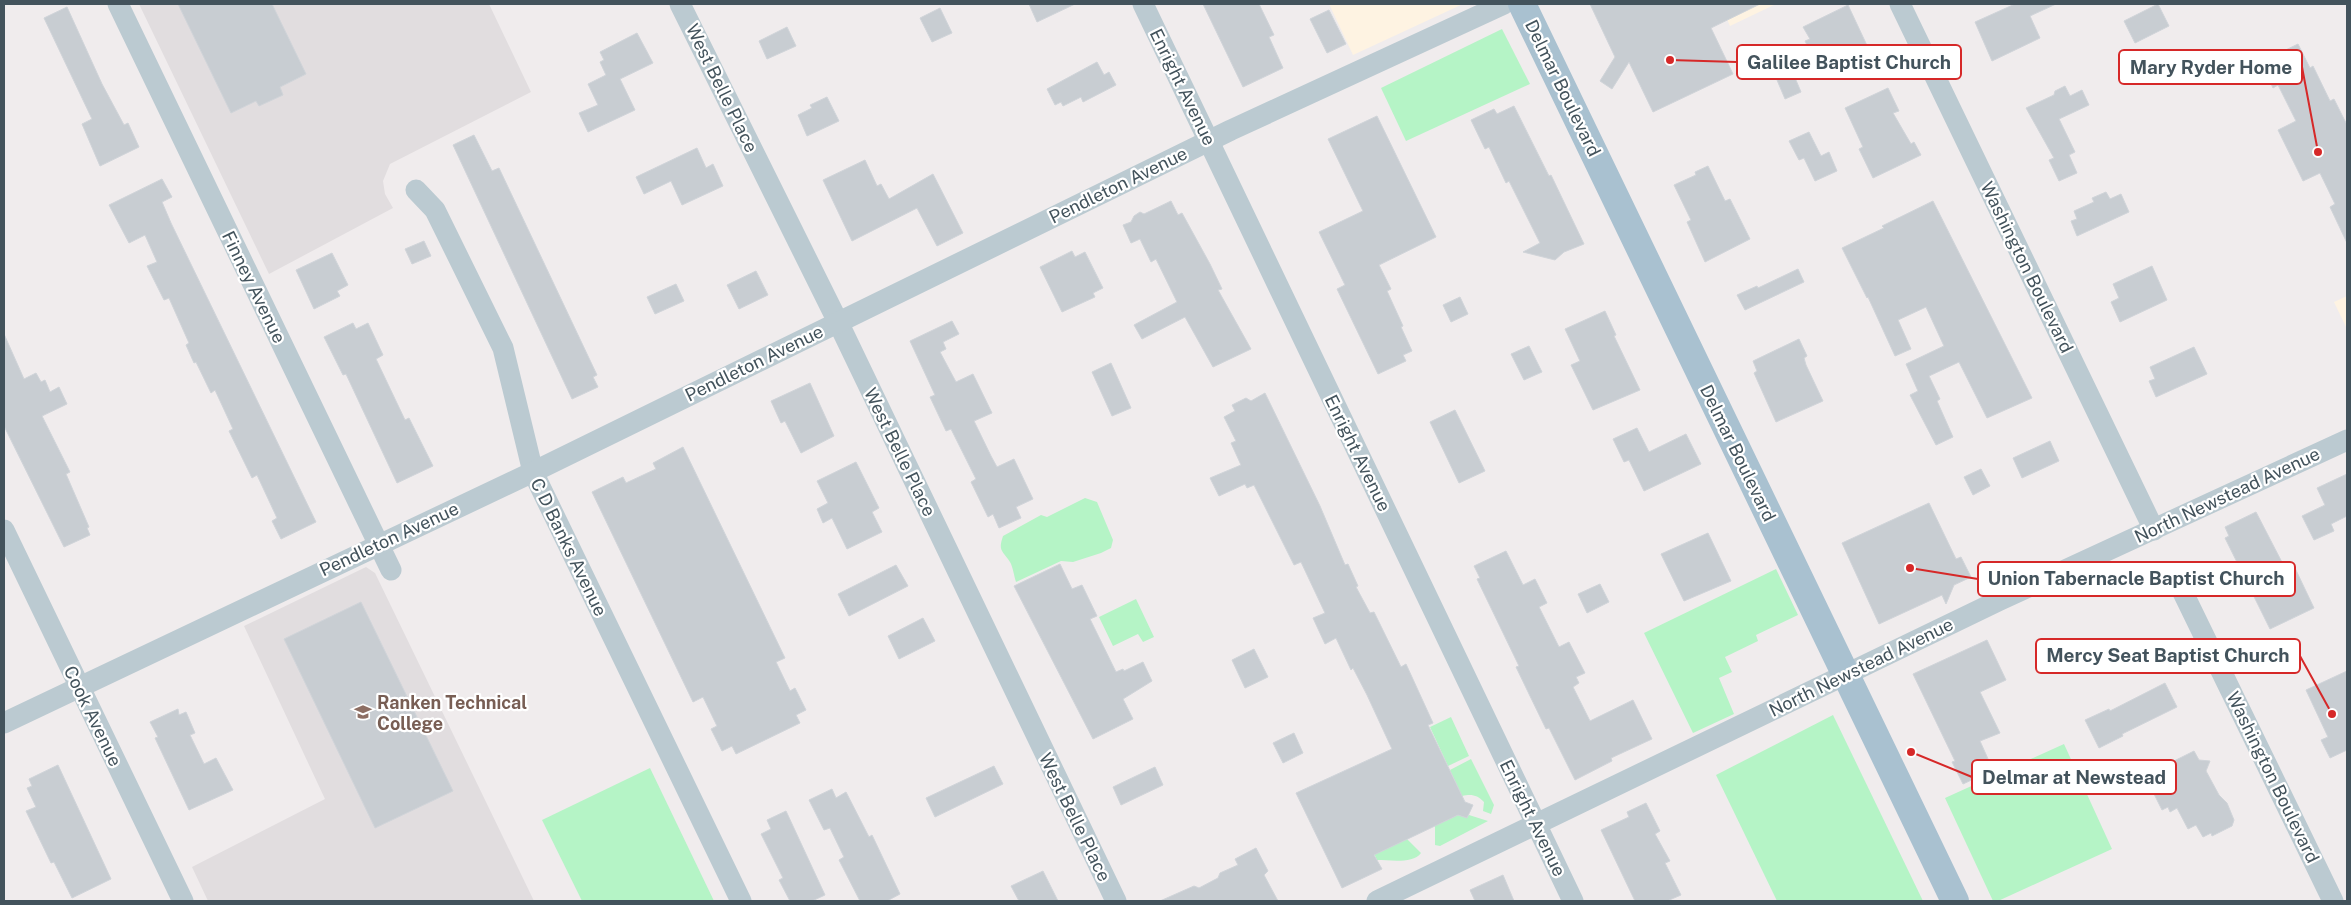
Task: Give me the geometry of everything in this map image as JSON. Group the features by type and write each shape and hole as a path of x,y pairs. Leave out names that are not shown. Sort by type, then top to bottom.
{"main road":[{"name":"Delmar Boulevard","path":"1522,4 1955,901"}],"street":[{"name":"Finney Avenue","path":"118,4 391,570"},
{"name":"West Belle Place","path":"680,4 838,322 1116,901"},
{"name":"Enright Avenue","path":"1144,4 1573,901"},
{"name":"Pendleton Avenue","path":"4,723 533,472 1209,140 1504,4"},
{"name":"Washington Boulevard","path":"1900,4 2154,530"},
{"name":"C D Banks Avenue","path":"416,190 434,210 503,348 533,472 741,901"},
{"name":"North Newstead Avenue","path":"1377,901 2000,600 2347,440"},
{"name":"Cook Avenue","path":"4,530 184,901"},
{"name":"Washington Boulevard","path":"2173,572 2333,901"}],"shaded area":[{"path":"139,4 489,4 531,92 390,164 383,181 385,194 393,208 269,274"},
{"path":"1329,4 1463,4 1353,55"},
{"path":"1720,4 1776,4 1730,26"},
{"path":"2347,296 2347,329 2334,302"},
{"name":"Ranken Technical College","path":"366,567 375,573 534,901 208,901 192,867 325,799 244,626"}],"green space":[{"path":"1502,29 1530,84 1406,141 1381,88"},
{"path":"1085,498 1097,502 1113,540 1111,548 1073,562 1061,561 1016,582 1011,564 1001,548 1003,536 1041,515 1047,517"},
{"path":"1776,569 1798,615 1756,635 1758,641 1725,657 1732,672 1719,678 1734,714 1693,733 1644,633"},
{"path":"1136,599 1154,637 1143,642 1138,634 1113,646 1099,617"},
{"path":"1833,715 1923,901 1777,901 1716,775"},
{"path":"1451,717 1469,756 1448,766 1430,727"},
{"path":"2064,744 2112,849 1998,901 1993,901 1945,798"},
{"path":"1471,759 1494,805 1491,814 1483,811 1484,802 1477,796 1462,796 1450,770"},
{"path":"650,768 714,901 582,901 542,820"},
{"path":"1458,815 1467,818 1469,815 1488,821 1440,846 1435,845 1435,825"},
{"path":"1407,839 1421,853 1413,859 1401,861 1377,860 1372,849"}],"building":[{"path":"178,4 272,4 306,74 280,87 283,95 259,106 256,101 231,113"},
{"path":"1029,4 1075,4 1037,22"},
{"path":"1203,4 1259,4 1274,35 1269,37 1283,68 1243,87"},
{"path":"1590,4 1760,4 1711,28 1733,74 1653,112 1629,62 1612,89 1600,81 1615,57"},
{"path":"2015,4 2056,4 2030,16 2040,38 1992,61 1975,22"},
{"path":"2158,4 2169,26 2135,43 2124,21"},
{"path":"1848,5 1871,54 1827,74 1822,63 1817,65 1805,41 1810,39 1803,27"},
{"path":"67,7 102,84 124,125 128,123 139,147 100,166 82,124 92,119 44,18"},
{"path":"940,8 952,33 932,42 920,18"},
{"path":"1329,10 1346,44 1327,53 1310,19"},
{"path":"787,27 796,46 767,59 759,41"},
{"path":"637,33 653,63 620,79 635,110 588,132 579,113 598,105 588,84 606,75 600,62 604,60 600,52"},
{"path":"2298,44 2310,68 2313,66 2330,101 2334,99 2347,125 2347,243 2330,207 2335,204 2320,173 2303,181 2278,130 2296,121 2278,85 2273,88 2261,62"},
{"path":"1097,62 1104,75 1109,72 1116,85 1083,102 1081,97 1063,106 1061,102 1055,105 1047,89"},
{"path":"1793,73 1801,92 1785,99 1777,80"},
{"path":"2065,86 2070,96 2082,90 2089,105 2059,119 2075,152 2069,155 2077,173 2059,181 2049,160 2054,158 2026,108 2054,95 2055,91"},
{"path":"1888,88 1899,111 1893,113 1911,144 1914,142 1921,155 1873,178 1859,149 1863,147 1845,108"},
{"path":"827,97 839,121 807,136 798,115 812,108 810,105"},
{"path":"1514,106 1549,176 1551,175 1584,244 1564,252 1555,260 1523,252 1540,243 1509,181 1506,183 1489,147 1485,149 1471,120 1494,109 1497,114"},
{"path":"1377,116 1436,237 1379,265 1391,289 1387,291 1412,351 1403,355 1406,361 1378,374 1337,289 1345,285 1319,232 1363,211 1328,139"},
{"path":"1809,132 1821,156 1829,152 1837,171 1815,181 1804,158 1799,160 1789,141"},
{"path":"474,135 492,171 499,168 597,375 593,377 598,387 572,399 453,145"},
{"path":"697,148 706,168 713,164 723,186 682,205 671,181 644,194 636,177"},
{"path":"865,160 877,186 881,184 889,199 933,174 963,233 937,246 917,208 852,241 823,180"},
{"path":"1708,166 1725,201 1730,199 1750,239 1705,262 1687,222 1691,220 1674,185 1696,175 1695,172"},
{"path":"162,179 172,197 162,202 171,223 316,522 281,539 272,521 277,518 257,475 252,478 229,431 233,429 215,390 211,393 196,362 194,363 186,345 189,343 169,298 164,300 147,266 157,262 145,235 129,243 109,205"},
{"path":"2106,192 2110,199 2121,194 2129,212 2077,236 2071,221 2077,219 2074,211 2094,202 2092,198"},
{"path":"1171,201 1178,215 1182,213 1210,264 1222,289 1218,290 1251,349 1213,367 1185,317 1142,339 1134,325 1177,302 1156,259 1151,262 1140,239 1131,243 1123,225 1131,222 1134,216 1140,212 1144,214"},
{"path":"1933,201 2032,398 1987,418 1959,362 1929,376 1940,399 1937,401 1953,437 1936,445 1910,395 1918,391 1906,364 1944,346 1926,307 1898,320 1911,349 1895,356 1868,297 1842,248 1884,228 1882,226"},
{"path":"424,241 431,256 412,264 405,249"},
{"path":"1072,251 1075,257 1085,252 1103,288 1093,293 1095,297 1062,312 1040,267"},
{"path":"332,253 348,285 337,291 340,296 314,309 296,270"},
{"path":"2152,266 2167,300 2120,322 2111,302 2119,298 2113,284"},
{"path":"1798,269 1804,282 1745,310 1737,295 1757,286 1758,288"},
{"path":"756,271 768,295 739,309 727,285"},
{"path":"676,284 684,301 655,314 647,297"},
{"path":"1460,297 1468,314 1451,322 1443,305"},
{"path":"1605,311 1616,335 1614,336 1640,390 1593,410 1571,365 1580,361 1565,329"},
{"path":"952,321 959,334 943,342 946,349 940,352 956,382 973,374 992,413 974,421 997,467 1014,459 1033,499 1016,507 1021,518 999,528 993,514 988,517 971,482 976,479 951,429 946,431 930,397 935,395 910,341"},
{"path":"353,323 356,329 368,323 383,355 376,359 405,420 409,418 433,466 397,483 346,374 343,375 324,337"},
{"path":"4,334 24,379 36,373 41,382 45,380 50,392 59,387 67,404 42,416 70,472 66,474 89,527 87,528 90,535 64,547 4,426"},
{"path":"1799,339 1807,356 1804,358 1806,365 1823,401 1776,422 1754,373 1757,371 1753,361"},
{"path":"1529,346 1542,372 1524,380 1511,354"},
{"path":"2194,347 2207,374 2156,397 2149,381 2155,379 2150,367"},
{"path":"1111,363 1131,408 1112,416 1092,372"},
{"path":"810,383 834,436 801,453 785,421 781,423 771,401"},
{"path":"1265,393 1320,506 1345,565 1348,564 1358,586 1356,587 1370,613 1374,612 1401,667 1406,664 1433,723 1428,725 1465,802 1473,805 1467,818 1458,815 1374,855 1382,869 1342,888 1296,793 1392,749 1367,695 1353,668 1351,670 1336,638 1325,644 1313,618 1325,613 1301,562 1294,565 1254,485 1247,488 1245,484 1219,496 1210,478 1241,465 1231,443 1236,441 1224,417 1235,411 1232,405 1246,398 1251,401"},
{"path":"1455,410 1485,471 1459,483 1430,422"},
{"path":"1637,428 1649,452 1686,434 1701,464 1644,491 1629,460 1624,462 1613,439"},
{"path":"2050,441 2059,461 2022,478 2013,458"},
{"path":"683,447 785,658 776,662 790,691 795,688 806,710 796,715 800,723 736,754 732,746 722,751 711,729 717,726 703,697 693,702 592,492 623,477 626,483 656,469 653,463"},
{"path":"856,462 879,508 872,512 882,532 847,549 832,518 823,523 817,509 828,503 817,481"},
{"path":"1981,469 1990,486 1973,495 1964,477"},
{"path":"2347,474 2347,516 2331,524 2334,531 2314,540 2302,516 2325,505 2317,488"},
{"path":"1929,503 1956,559 1961,557 1971,577 1954,585 1946,604 1942,595 1879,624 1842,543"},
{"path":"2256,512 2286,570 2294,566 2314,608 2270,629 2225,538 2229,536 2225,527"},
{"path":"1708,533 1731,581 1684,601 1661,554"},
{"path":"1506,551 1523,585 1535,579 1547,603 1539,607 1559,647 1569,642 1585,673 1576,677 1579,683 1573,687 1590,721 1633,700 1652,739 1611,758 1612,761 1575,780 1549,728 1546,729 1516,667 1519,666 1477,579 1480,578 1474,566"},
{"path":"1060,564 1072,589 1082,585 1097,616 1090,619 1116,672 1123,669 1124,671 1143,662 1152,681 1123,699 1133,719 1093,739 1014,586"},
{"path":"896,565 908,586 849,616 838,594"},
{"path":"1600,584 1609,602 1587,613 1578,594"},
{"path":"361,602 453,791 375,828 284,639"},
{"path":"923,618 935,641 899,659 888,636"},
{"path":"1987,640 2006,680 1980,692 2000,733 1980,741 1993,770 1963,784 1952,762 1955,761 1913,674"},
{"path":"1254,649 1268,677 1245,688 1232,660"},
{"path":"2347,671 2347,750 2330,758 2321,740 2328,737 2306,690"},
{"path":"2165,683 2177,707 2122,734 2123,736 2099,748 2085,720 2109,709 2110,711"},
{"path":"178,709 179,715 186,712 195,733 190,735 204,764 216,758 233,790 189,810 155,738 158,737 150,722"},
{"path":"1294,733 1303,753 1283,763 1273,743"},
{"path":"2194,751 2199,760 2210,761 2206,771 2219,795 2227,803 2234,820 2232,826 2212,836 2211,833 2203,837 2196,825 2188,829 2177,808 2170,812 2168,807 2162,810 2153,792 2162,788 2157,778 2177,767 2174,761"},
{"path":"58,765 111,879 72,898 54,862 51,863 26,811 36,807 27,788 32,786 29,779"},
{"path":"994,766 1003,784 935,817 926,798"},
{"path":"1155,767 1163,785 1121,805 1113,787"},
{"path":"832,789 836,798 846,792 869,837 872,835 900,894 887,901 860,901 839,860 844,857 830,828 824,830 809,800"},
{"path":"1646,803 1660,831 1655,834 1670,861 1665,863 1681,895 1667,901 1635,901 1601,830 1629,817 1627,812"},
{"path":"786,811 825,895 812,901 790,901 779,880 783,878 761,834 771,829 767,820"},
{"path":"1256,848 1268,871 1264,875 1278,901 1160,901 1194,886 1199,888 1218,878 1220,873 1238,865 1235,859"},
{"path":"1043,871 1058,901 1019,901 1011,886"},
{"path":"1503,875 1514,901 1475,901 1470,890"}],"place":[{"name":"Galilee Baptist Church","path":"1670,60"},
{"name":"Mary Ryder Home","path":"2318,152"},
{"name":"Union Tabernacle Baptist Church","path":"1910,568"},
{"name":"Ranken Technical College","path":"363,712"},
{"name":"Mercy Seat Baptist Church","path":"2332,714"},
{"name":"Delmar at Newstead","path":"1911,752"}]}
